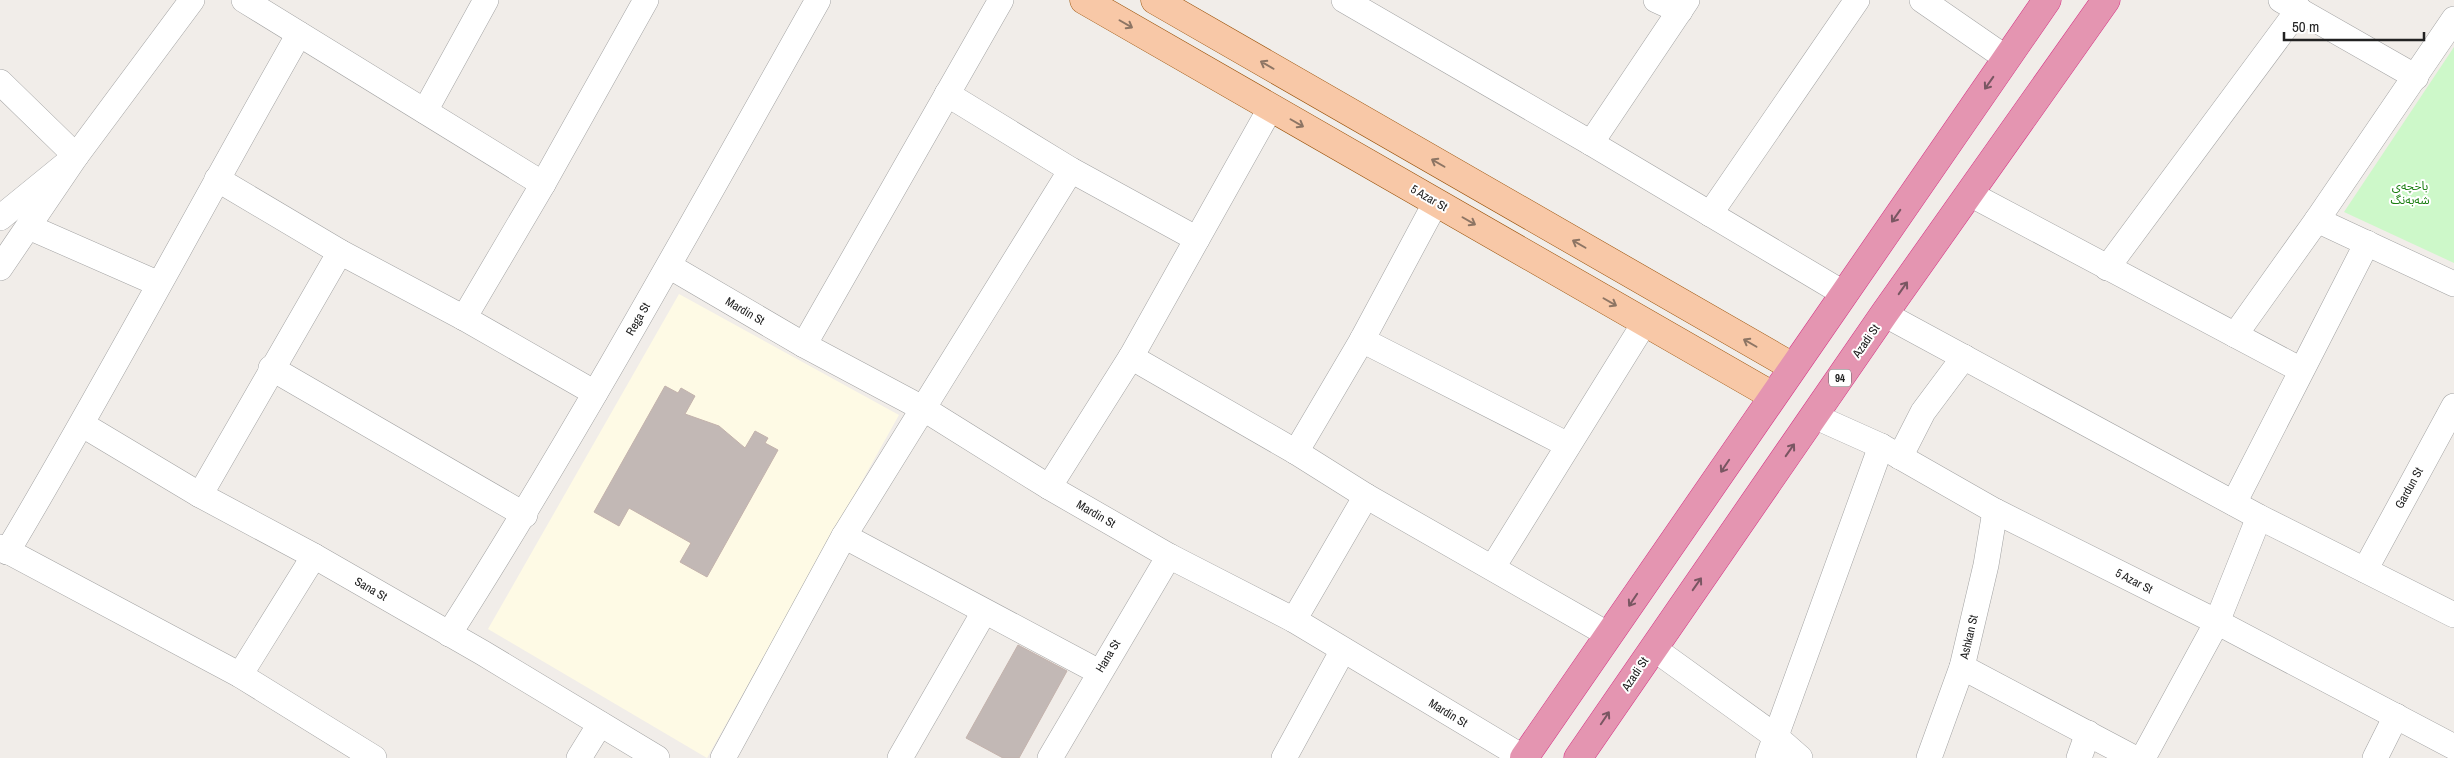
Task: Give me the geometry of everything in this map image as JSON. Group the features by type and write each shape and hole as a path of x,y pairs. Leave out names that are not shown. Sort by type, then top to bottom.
{"highway":[{"path":"1524,758 1842,293 2047,0"},
{"name":"Azadi St","path":"1578,758 1884,314 2106,0"}],"main road":[{"name":"5 Azar St","path":"1084,0 1773,396"},
{"path":"1154,0 1793,367"},
{"path":"1191,61 1210,32"}],"street":[{"path":"0,268 76,156 192,0"},
{"path":"244,0 543,184"},
{"path":"425,111 486,0"},
{"path":"464,318 543,184 646,0"},
{"name":"Rega St","path":"449,634 525,515 669,266 818,0"},
{"path":"804,344 1001,0"},
{"path":"1344,0 1591,143 1842,293"},
{"path":"1591,143 1683,6 1656,0"},
{"path":"1710,214 1857,0"},
{"path":"1922,0 2006,58"},
{"path":"2107,268 2290,4 2416,77"},
{"path":"2235,335 2317,220 2454,20"},
{"path":"299,34 82,425 4,550 240,676 374,758"},
{"path":"0,82 76,156"},
{"path":"947,94 1072,170 1197,239"},
{"path":"1049,487 1131,357 1271,107"},
{"path":"0,218 76,156"},
{"path":"723,758 844,536 1072,170"},
{"path":"217,179 340,252 464,318 595,392"},
{"path":"1970,194 2301,370"},
{"path":"1296,452 1362,340 1436,202"},
{"path":"2317,220 2454,284"},
{"path":"28,227 159,284"},
{"path":"2234,503 2367,243"},
{"path":"200,495 271,368 340,252"},
{"name":"Mardin St","path":"669,266 804,344 924,409 1049,487 1169,556 1294,620 1524,758"},
{"path":"1884,314 2259,517 2454,615"},
{"path":"1493,567 1645,322"},
{"path":"1362,340 1568,445"},
{"path":"1131,357 1296,452 1366,496 1610,634"},
{"path":"1761,758 1771,747 1891,452 1964,357"},
{"path":"271,368 525,515"},
{"name":"Gardun St","path":"2365,570 2446,437 2454,406"},
{"name":"5 Azar St","path":"1814,416 1891,452 1995,511 2217,622 2454,747"},
{"name":"Sana St","path":"82,425 200,495 314,556 449,634 657,758"},
{"path":"1294,620 1366,496"},
{"name":"Ashkan St","path":"1929,758 1962,667 1986,565 1995,511"},
{"path":"2143,758 2217,622 2259,517"},
{"path":"844,536 1099,672"},
{"path":"240,676 314,556"},
{"name":"Hana St","path":"1050,758 1169,556"},
{"path":"900,758 984,612"},
{"path":"1653,648 1771,747 1800,758"},
{"path":"1284,758 1343,650"},
{"path":"1962,667 2134,758"},
{"path":"2375,758 2396,716"},
{"path":"579,758 600,724"},
{"path":"2079,758 2088,734"}],"shaded area":[{"path":"679,294 899,415 707,758 488,629"}],"green space":[{"name":"باخچەی شەبەنگ","path":"2454,47 2454,263 2344,212"}],"building":[{"path":"665,386 678,393 681,388 695,396 685,414 719,426 745,448 755,431 768,438 765,443 778,450 707,577 680,562 691,543 629,508 619,526 594,512"},
{"path":"1018,645 1067,671 1019,758 1003,758 966,738"}]}
